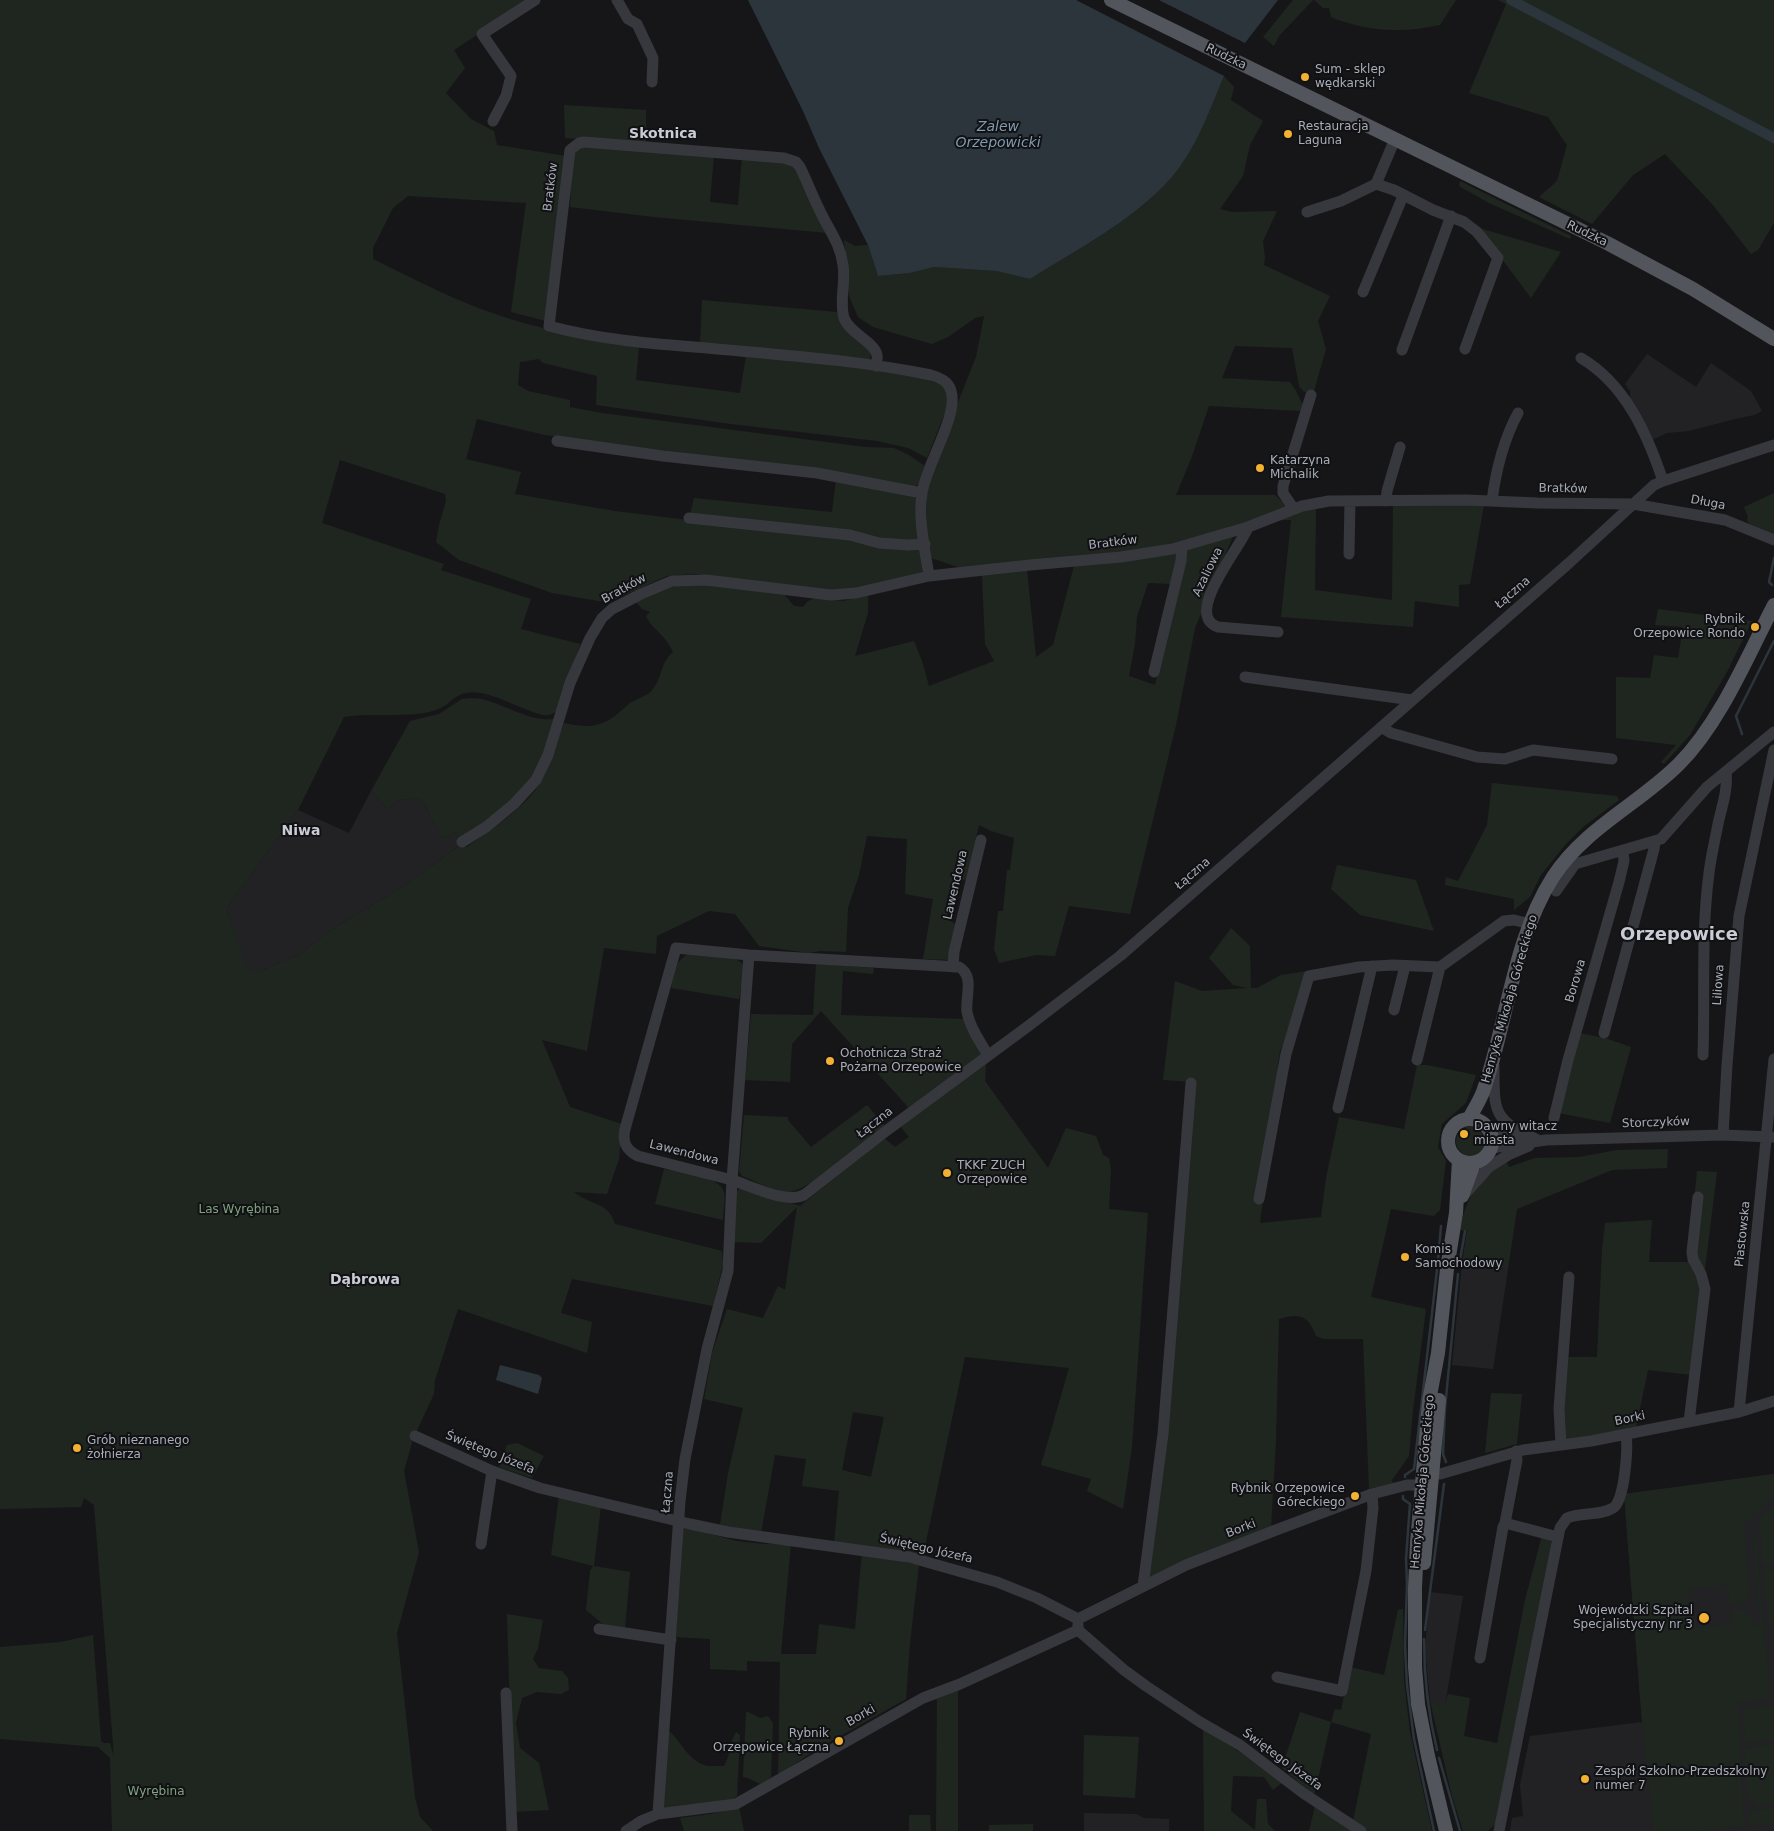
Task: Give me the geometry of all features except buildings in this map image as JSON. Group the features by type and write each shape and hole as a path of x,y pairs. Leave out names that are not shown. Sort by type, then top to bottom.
{"main road":[{"name":"Rudzka","path":"1111,0 1635,258 1693,289 1774,339"},
{"name":"Henryka Mikołaja Góreckiego","path":"1469,1119 1484,1090 1530,924 1540,899 1552,879 1577,848 1599,828 1662,780 1684,759 1698,742 1718,710 1774,605"},
{"name":"Henryka Mikołaja Góreckiego","path":"1484,1090 1489,1135"},
{"path":"1469,1119 1489,1135 1484,1158 1474,1163 1459,1160 1450,1150 1448,1137 1454,1126 1461,1121 1469,1119"},
{"name":"Henryka Mikołaja Góreckiego","path":"1446,1831 1419,1711 1415,1667 1416,1613 1425,1556 1427,1480 1438,1403 1438,1353 1446,1276 1456,1213 1459,1160"},
{"name":"Henryka Mikołaja Góreckiego","path":"1456,1213 1474,1163"}],"street":[{"path":"493,121 506,96 511,76 482,34 535,0"},
{"path":"617,0 628,19 637,24 653,58 652,82"},
{"path":"1307,212 1341,201 1376,184 1395,139"},
{"name":"Bratków","path":"876,366 877,354 873,347 853,331 845,321 843,307 843,264 837,244 796,162 779,157 584,142 579,143 570,150 549,326 629,341 815,358 876,366 935,376 945,382 951,390 951,410 928,470 922,493 929,576"},
{"path":"1376,184 1394,190 1433,210 1464,222 1472,228 1498,258 1465,349"},
{"path":"1363,292 1403,196"},
{"path":"1402,350 1452,216"},
{"path":"1581,358 1605,374 1621,394 1643,430 1663,481"},
{"path":"1294,509 1283,493 1283,486 1311,394"},
{"path":"1492,500 1494,481 1502,447 1518,413"},
{"path":"557,440 663,456 817,473 922,493"},
{"name":"Łączna","path":"658,1814 685,1459 707,1349 728,1272 732,1180 786,1198 796,1198 804,1195 1120,956 1569,563 1654,485 1774,445"},
{"path":"1386,501 1400,446"},
{"name":"Bratków","path":"462,842 486,827 514,804 536,780 548,755 566,697 583,653 602,618 612,610 641,594 667,583 679,580 706,580 831,595 856,593 929,576 1121,557 1182,546 1248,527 1294,509 1321,502 1492,500 1633,504"},
{"path":"1349,554 1350,501"},
{"name":"Długa","path":"1633,504 1725,520 1774,540"},
{"path":"689,518 850,535 879,543 925,544"},
{"name":"Azaliowa","path":"1248,527 1246,533 1232,552 1210,596 1205,610 1206,618 1210,623 1218,627 1278,632"},
{"path":"1154,672 1181,561 1182,546"},
{"path":"1245,677 1412,700"},
{"path":"1381,727 1391,733 1477,757 1505,759 1533,750 1612,759"},
{"path":"1556,891 1575,864 1655,842 1666,835 1707,787 1774,732"},
{"name":"Liliowa","path":"1723,1135 1739,916 1774,750"},
{"path":"1703,1056 1707,894 1718,823 1728,784 1726,772"},
{"name":"Lawendowa","path":"749,955 732,1180 638,1156 626,1146 624,1135 676,948 749,955 953,967 954,952 981,840"},
{"path":"1604,1033 1655,842"},
{"name":"Borowa","path":"1554,1118 1568,1060 1619,882 1624,861 1622,851"},
{"path":"1259,1199 1286,1054 1308,976 1372,966 1440,967 1504,921 1512,920 1530,924"},
{"path":"1338,1108 1372,966"},
{"path":"1394,1010 1405,966"},
{"path":"953,967 962,969 966,974 968,981 967,1006 969,1018 988,1055"},
{"path":"1417,1060 1440,967"},
{"path":"1494,1052 1493,1090 1498,1111 1504,1120 1515,1130 1539,1140"},
{"name":"Piastowska","path":"1739,1412 1770,1137 1774,1059"},
{"path":"1143,1586 1163,1434 1191,1083"},
{"name":"Storczyków","path":"1489,1135 1539,1140 1723,1135 1770,1137"},
{"path":"1462,1197 1489,1167 1508,1155 1539,1140"},
{"path":"1689,1422 1705,1289 1692,1252 1698,1197"},
{"path":"1561,1445 1559,1409 1569,1277"},
{"name":"Borki","path":"658,1814 736,1804 923,1698 960,1684 1078,1624 1143,1586 1186,1565 1372,1494 1407,1486 1516,1451 1561,1445 1689,1422 1739,1412 1774,1400"},
{"path":"1499,1831 1561,1524 1567,1518 1609,1510 1618,1504 1621,1496 1626,1453 1626,1434"},
{"name":"Świętego Józefa","path":"415,1436 492,1471 540,1488 679,1522 742,1534 909,1557 997,1582 1037,1598 1078,1624 1124,1670 1146,1686 1200,1722 1240,1745 1302,1792 1361,1831"},
{"path":"1480,1658 1502,1527 1505,1523 1517,1460 1516,1451"},
{"path":"481,1544 492,1471"},
{"path":"1277,1677 1342,1691 1366,1571 1374,1508 1372,1494"},
{"path":"1505,1523 1558,1537"},
{"path":"599,1629 671,1640"},
{"path":"506,1693 512,1831"},
{"path":"626,1831 641,1821 658,1814"}],"shaded area":[{"path":"1647,354 1696,387 1711,363 1751,391 1762,411 1754,415 1689,431 1667,433 1652,440 1630,402 1630,391 1625,384"},
{"path":"371,791 388,809 398,800 421,798 442,838 457,832 459,846 404,886 328,932 300,954 260,971 247,971 226,909 298,810 349,833"},
{"path":"1462,1264 1508,1269 1493,1369 1452,1365"},
{"name":"Wojewódzki Szpital Specjalistyczny nr 3","path":"1774,1474 1774,1831 1510,1831 1512,1818 1523,1816 1520,1785 1530,1736 1642,1722 1624,1494"},
{"path":"1430,1592 1463,1596 1445,1705 1430,1701 1425,1648"},
{"path":"1084,1813 1136,1814 1144,1818 1169,1819 1169,1831 1084,1831"}],"green space":[{"name":"Las Wyrębina","path":"0,0 531,0 454,50 465,68 446,93 471,119 494,131 497,145 566,156 546,321 511,312 526,203 408,196 393,208 373,248 373,259 454,298 508,318 573,335 639,347 636,380 740,393 746,356 813,362 927,378 947,388 948,405 927,458 908,448 877,441 731,424 596,405 597,376 543,363 539,359 520,362 518,385 528,391 570,400 570,407 602,413 865,447 894,448 925,466 919,484 912,488 729,459 545,435 477,419 466,459 521,472 515,494 615,511 922,549 924,567 922,572 838,594 697,574 667,576 611,601 598,601 552,593 459,560 436,542 446,501 445,494 340,460 322,523 444,564 441,570 531,599 521,629 580,644 557,711 547,715 489,695 472,692 460,695 442,707 425,713 344,717 298,810 226,909 248,971 260,971 300,954 328,932 404,886 459,846 467,847 510,815 526,801 543,778 564,723 590,726 602,723 651,691 666,661 673,652 648,620 646,616 650,612 642,609 636,602 663,588 691,583 784,594 794,606 803,607 807,602 816,597 843,601 868,595 868,613 855,656 914,641 929,686 994,661 985,644 982,574 1027,570 1036,657 1053,645 1074,566 1179,550 1173,584 1148,583 1137,617 1135,644 1129,676 1155,685 1185,549 1233,536 1195,628 1176,725 1130,914 1069,906 1055,956 1036,955 999,963 994,949 998,911 1003,911 1007,870 1010,870 1014,838 979,825 966,879 954,884 947,917 957,926 950,960 923,959 933,899 905,894 907,839 867,836 859,875 848,908 846,952 820,951 809,953 759,946 735,914 709,911 657,936 656,954 604,948 587,1051 542,1040 570,1107 622,1124 619,1159 607,1194 574,1192 603,1207 608,1211 615,1224 722,1251 723,1264 713,1306 572,1279 561,1313 592,1322 587,1353 458,1309 435,1380 434,1394 413,1439 404,1471 419,1552 397,1633 415,1797 420,1817 433,1831 112,1831 110,1758 98,1747 0,1739 0,1647 60,1642 93,1635 101,1741 103,1743 110,1743 114,1757 94,1505 84,1498 81,1507 0,1509"},
{"path":"1293,0 1313,0 1279,36 1274,46 1263,37"},
{"path":"1314,0 1456,0 1440,25 1426,28 1385,30 1358,26 1331,17 1329,8 1323,8"},
{"path":"1498,0 1774,0 1774,223 1758,250 1751,254 1712,204 1665,154 1633,175 1592,224 1539,197 1557,181 1567,145 1548,117 1469,93 1506,4"},
{"path":"1224,76 1234,87 1231,100 1263,121 1250,145 1243,176 1220,209 1232,212 1277,211 1263,241 1264,265 1330,296 1318,321 1326,349 1314,391 1304,392 1299,386 1292,348 1235,346 1222,378 1290,382 1304,407 1300,411 1209,406 1191,459 1176,495 1275,495 1289,508 1242,525 1144,550 961,568 931,558 927,537 927,486 932,468 976,357 984,316 975,318 948,337 932,344 873,327 858,317 849,296 844,240 855,246 868,245 878,276 910,273 934,267 996,271 1030,279 1110,230 1148,201 1165,185 1193,147"},
{"path":"564,105 646,110 646,143 565,138"},
{"path":"577,146 714,155 710,202 738,205 742,157 792,162 828,233 654,217 570,207 573,151"},
{"path":"1460,181 1571,236 1570,239 1489,203 1459,186"},
{"path":"1479,228 1561,252 1531,298"},
{"path":"702,300 837,312 871,352 870,361 700,343"},
{"path":"836,479 913,495 918,502 920,541 906,542 690,515 694,498 832,512"},
{"path":"1774,493 1774,535 1750,524 1747,521 1748,517 1744,507"},
{"path":"1484,505 1470,584 1459,585 1459,607 1415,601 1413,627 1281,617 1291,520 1277,520 1292,513 1323,506 1316,509 1315,590 1392,600 1393,506"},
{"path":"1658,609 1752,621 1727,672 1690,735 1664,764 1661,762 1676,745 1616,738 1616,677 1650,678 1654,655 1678,658 1683,627 1655,625"},
{"path":"462,699 482,699 527,716 555,719 538,772 516,798 458,841 457,832 442,838 421,798 398,800 388,809 371,791 410,721 439,714"},
{"path":"1492,783 1617,796 1619,800 1583,827 1565,845 1541,875 1530,897 1514,910 1514,899 1445,885 1446,877 1458,881 1487,825"},
{"path":"1337,865 1416,880 1434,931 1360,915 1331,889"},
{"path":"1231,928 1250,946 1251,988 1257,988 1281,975 1308,971 1287,1039 1280,1051 1260,1223 1321,1217 1326,1178 1339,1117 1404,1129 1417,1065 1427,1065 1476,1075 1466,1103 1442,1124 1438,1147 1446,1161 1440,1210 1434,1216 1391,1209 1371,1297 1426,1309 1409,1456 1392,1480 1393,1484 1369,1489 1363,1339 1324,1339 1316,1336 1310,1324 1302,1317 1293,1316 1279,1319 1276,1440 1271,1528 1147,1580 1192,1082 1163,1080 1175,981 1202,991 1247,988 1233,985 1209,958"},
{"path":"691,953 721,955 737,959 742,963 744,972 739,999 671,988 678,963"},
{"path":"816,964 874,968 873,974 843,971 841,1015 963,1019 985,1054 909,1108 821,1011 792,1044 790,1082 745,1080 751,1014 813,1015"},
{"path":"1579,1033 1605,1038 1631,1047 1610,1123 1558,1113"},
{"path":"986,1064 985,1081 1048,1168 1066,1128 1096,1136 1103,1155 1109,1158 1111,1170 1109,1209 1148,1213 1132,1447 1123,1509 1087,1491 1091,1479 1041,1465 1069,1368 965,1357 923,1556 834,1544 839,1491 802,1486 806,1459 775,1455 761,1533 720,1525 728,1473 743,1408 704,1399 712,1353 727,1309 763,1318 778,1286 785,1290 797,1207 761,1243 734,1242 734,1195 740,1188 745,1188 800,1206 884,1138 895,1147 909,1137 900,1126","holes":["853,1412 884,1417 871,1477 842,1470"]},
{"path":"867,1105 886,1127 836,1166 807,1185 795,1191 780,1191 742,1176 739,1171 744,1115 788,1117 788,1120 811,1147"},
{"path":"1471,1126 1477,1127 1485,1135 1485,1147 1477,1155 1471,1156 1465,1155 1457,1147 1456,1141 1457,1135 1465,1127"},
{"path":"1668,1149 1667,1168 1612,1170 1517,1209 1508,1269 1462,1264 1467,1230 1459,1230 1466,1207 1481,1182 1506,1161 1509,1167 1535,1158 1579,1157 1617,1150"},
{"path":"664,1169 707,1178 721,1187 725,1195 723,1220 655,1204"},
{"path":"1697,1171 1717,1172 1692,1375 1648,1370 1636,1427 1563,1441 1565,1357 1597,1357 1605,1223 1652,1220 1649,1262 1688,1262"},
{"path":"1491,1393 1522,1394 1517,1444 1485,1453"},
{"path":"517,1443 544,1456 532,1478 499,1467 507,1445"},
{"name":"Wojewódzki Szpital Specjalistyczny nr 3","path":"1774,1474 1774,1497 1744,1525 1750,1595 1745,1601 1731,1605 1728,1585 1689,1589 1694,1628 1732,1624 1731,1611 1742,1609 1751,1616 1755,1626 1760,1625 1752,1531 1754,1523 1771,1699 1738,1702 1744,1826 1700,1831 1654,1831 1642,1722 1624,1494"},
{"path":"559,1496 601,1506 594,1566 630,1572 625,1629 604,1625 586,1610 590,1571 593,1566 551,1555"},
{"path":"1774,1505 1774,1565 1763,1566 1759,1518"},
{"path":"682,1526 736,1541 764,1544 791,1543 781,1654 816,1654 819,1624 855,1629 862,1552 919,1565 906,1699 812,1752 778,1776 780,1662 747,1661 747,1671 710,1669 710,1639 674,1637"},
{"path":"1542,1535 1550,1538 1552,1545 1496,1823 1488,1831 1463,1831 1452,1796 1430,1701 1445,1704 1448,1694 1470,1698 1464,1736 1497,1743 1525,1600"},
{"path":"1774,1569 1774,1626 1769,1627 1762,1570"},
{"path":"1403,1609 1404,1681 1410,1732 1432,1831 1367,1831 1353,1821 1371,1734 1331,1722 1335,1709 1341,1710 1350,1667 1384,1675 1398,1610"},
{"path":"507,1614 543,1620 538,1648 533,1659 539,1668 562,1671 568,1678 569,1690 561,1694 537,1692 522,1698 516,1723 520,1748 539,1763 549,1810 513,1812"},
{"path":"958,1689 958,1831 936,1831 937,1699"},
{"path":"1774,1705 1774,1740 1745,1743 1743,1708"},
{"path":"746,1711 760,1718 768,1716 773,1723 771,1777 762,1785 743,1777"},
{"path":"1300,1712 1331,1722 1314,1796 1282,1768"},
{"path":"1203,1727 1283,1782 1273,1790 1264,1777 1233,1776 1231,1811 1255,1830 1257,1799 1266,1799 1268,1824 1275,1831 1204,1831"},
{"path":"668,1730 690,1756 707,1766 724,1766 736,1732 740,1735 737,1796 733,1800 663,1810"},
{"path":"1084,1735 1139,1737 1135,1798 1083,1795"},
{"path":"1774,1744 1774,1803 1755,1805 1754,1799 1747,1799 1744,1747"},
{"path":"739,1806 744,1831 684,1831 680,1818 711,1814"},
{"path":"1315,1806 1353,1831 1309,1831"},
{"path":"1774,1808 1774,1823 1749,1826 1748,1811"},
{"path":"909,1815 930,1815 931,1831 909,1831"},
{"path":"1033,1824 1033,1831 989,1831 989,1825"}],"water":[{"name":"Zalew Orzepowicki","path":"748,0 1076,0 1224,76 1193,147 1165,185 1148,201 1110,230 1030,279 996,271 934,267 910,273 878,276 868,245"},
{"path":"1159,0 1278,0 1245,43"},
{"path":"500,1365 539,1375 542,1378 538,1394 496,1380"}],"waterway":[{"path":"1511,0 1774,138"},
{"path":"1772,585 1769,582 1774,558"},
{"path":"1742,734 1736,716 1774,641"},
{"path":"1438,1260 1441,1226"},
{"path":"1459,1266 1465,1231"},
{"path":"1405,1477 1414,1469 1437,1270"},
{"path":"1446,1462 1443,1454 1445,1408 1458,1274"},
{"path":"1425,1630 1444,1484"},
{"path":"1403,1496 1403,1499 1410,1504 1406,1559 1405,1646 1407,1685 1414,1739 1434,1831"},
{"path":"1424,1639 1427,1694 1437,1750"},
{"path":"1439,1758 1460,1831"}],"place":[{"name":"Sum - sklep wędkarski","path":"1305,77"},
{"name":"Restauracja Laguna","path":"1288,134"},
{"name":"Katarzyna Michalik","path":"1260,468"},
{"name":"Rybnik Orzepowice Rondo","path":"1755,627"},
{"name":"Ochotnicza Straż Pożarna Orzepowice","path":"830,1061"},
{"name":"Dawny witacz miasta","path":"1464,1134"},
{"name":"TKKF ZUCH Orzepowice","path":"947,1173"},
{"name":"Komis Samochodowy","path":"1405,1257"},
{"name":"Grób nieznanego żołnierza","path":"77,1448"},
{"name":"Rybnik Orzepowice Góreckiego","path":"1355,1496"},
{"name":"Wojewódzki Szpital Specjalistyczny nr 3","path":"1704,1618"},
{"name":"Rybnik Orzepowice Łączna","path":"839,1741"},
{"name":"Zespół Szkolno-Przedszkolny numer 7","path":"1585,1779"}],"district":[{"name":"Skotnica","path":"663,134"},
{"name":"Niwa","path":"301,831"},
{"name":"Orzepowice","path":"1679,935"},
{"name":"Dąbrowa","path":"365,1280"}],"park label":[{"name":"Wyrębina","path":"156,1792"}]}
